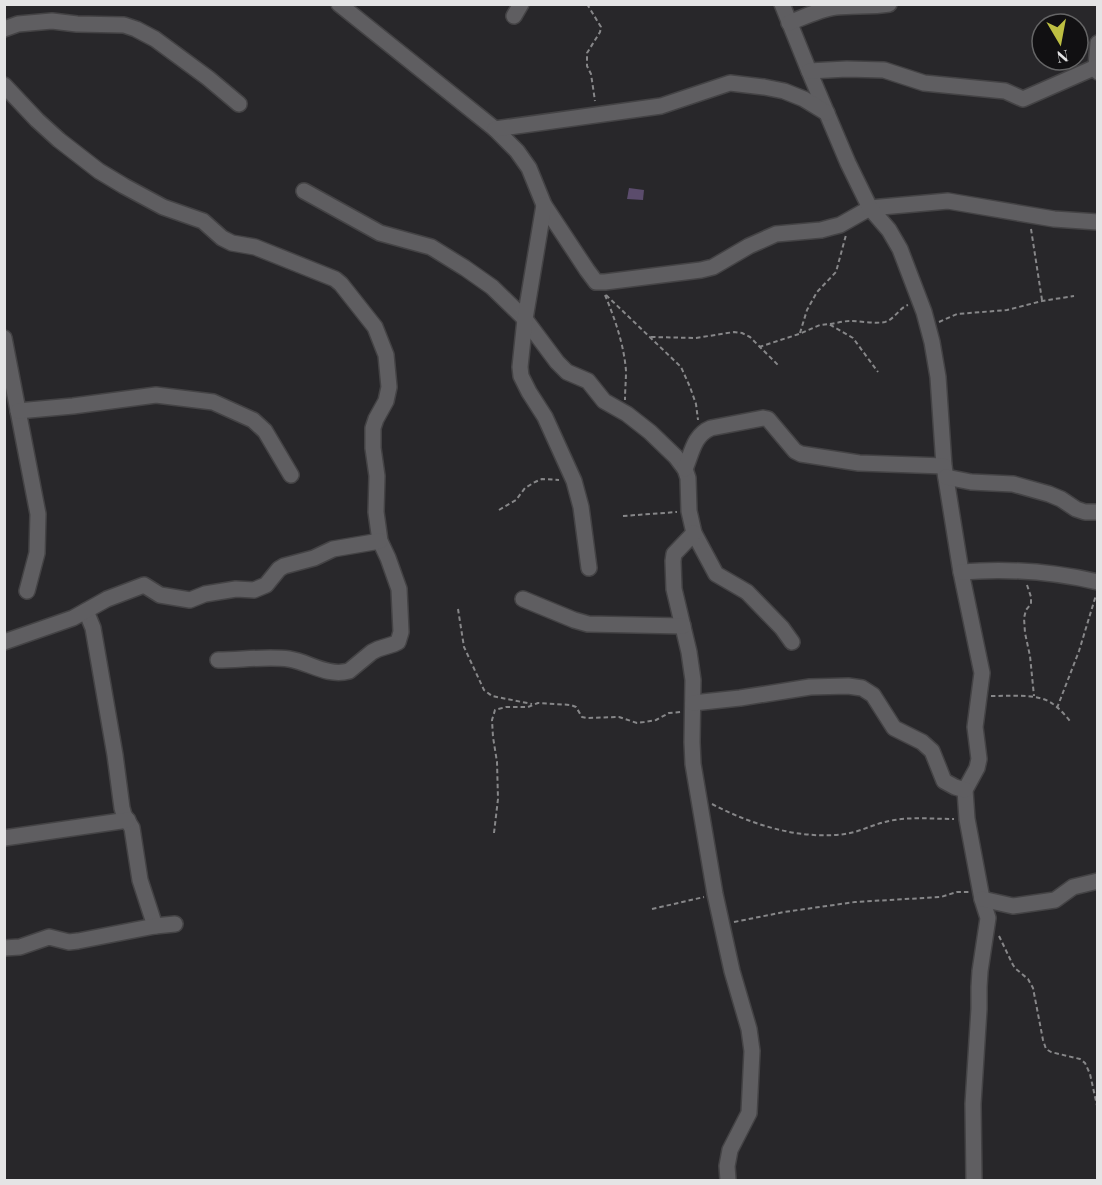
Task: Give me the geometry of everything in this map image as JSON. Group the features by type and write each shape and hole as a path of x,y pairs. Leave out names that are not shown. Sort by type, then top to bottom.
{"street":[{"path":"339,4 495,129 517,151 528,168 544,204 596,282 713,267 749,246 776,234 821,230 840,225 870,208 948,201 1054,219 1098,222"},
{"path":"782,4 848,163 870,208 896,241 928,325 938,377 945,471 961,572 982,673 975,727 979,759 977,768 965,790 967,819 981,896 988,918 979,987 973,1104 974,1180"},
{"path":"789,23 835,7 889,4"},
{"path":"4,29 18,24 52,21 124,25 155,39 239,104"},
{"path":"809,71 884,70 924,82 1005,92 1023,99 1097,70 1098,43"},
{"path":"495,129 661,106 730,83 784,91 804,99 827,113"},
{"path":"5,87 59,140 99,171 124,186 163,207 203,221 222,238 232,243 255,247 335,279 375,327 386,356 389,387 386,401 376,419 373,448 377,476 376,512 380,541 399,589 401,632 398,642 372,652 348,671 337,673 289,659 218,660"},
{"path":"304,191 380,233 430,247 465,268 492,287 525,320 567,372 588,381 604,401 627,414 650,432 685,469 688,478 689,511 693,533 716,574 747,592 782,628 792,642"},
{"path":"544,204 525,320 521,376 545,417 574,480 581,507 589,568"},
{"path":"4,338 38,514 37,553 27,591"},
{"path":"18,411 156,395 213,402 253,420 265,431 291,475"},
{"path":"685,469 699,434 711,428 765,418 777,428 795,451 801,454 859,463 945,471 971,482 1013,484 1049,494 1085,512 1098,512"},
{"path":"693,533 673,557 674,589 689,652 693,680 693,764 715,894 732,971 749,1029 752,1051 749,1113 730,1150 727,1166 728,1180"},
{"path":"4,642 73,618 107,599 144,585 160,595 190,600 215,592 236,589 254,590 266,585 284,566 314,558 333,549 380,541"},
{"path":"961,572 995,569 1041,572 1095,582"},
{"path":"523,599 588,624 683,626"},
{"path":"86,611 93,628 122,808 134,835 140,880 155,926"},
{"path":"693,706 810,687 862,688 873,695 894,728 922,742 932,751 944,781 965,790"},
{"path":"4,838 128,820"},
{"path":"981,896 1013,906 1055,900 1073,886 1098,881"},
{"path":"4,948 20,946 45,938 69,942 175,924"}],"path":[{"path":"587,4 601,27 587,53 587,66 591,74 596,101 592,115"},
{"path":"1029,214 1042,301"},
{"path":"799,334 807,310 817,292 836,272 852,218"},
{"path":"627,414 626,370 622,347 604,293 681,367 696,404 699,434"},
{"path":"928,325 944,321 951,315 1007,310 1074,296"},
{"path":"759,347 820,325 848,321 886,322 892,319 902,307 912,304 919,298"},
{"path":"828,324 853,338 878,372"},
{"path":"651,338 696,338 734,332 742,333 750,337 778,365"},
{"path":"499,510 516,500 525,488 535,482 543,479 574,480"},
{"path":"622,516 689,511"},
{"path":"1023,571 1031,597 1031,604 1024,618 1034,696"},
{"path":"1057,708 1094,602 1095,582"},
{"path":"458,609 464,647 484,690 492,696 535,704"},
{"path":"980,696 1034,696 1045,699 1053,703 1070,721"},
{"path":"494,833 498,799 497,762 492,720 495,710 528,707 538,703 574,706 582,717 619,717 637,723 656,720 669,713 693,706"},
{"path":"699,798 764,825 801,835 848,834 887,821 967,819"},
{"path":"723,925 784,912 855,902 941,897 957,892 981,896"},
{"path":"652,909 715,894"},
{"path":"988,918 1002,940 1013,965 1028,979 1033,988 1044,1046 1051,1052 1080,1059 1085,1063 1090,1074 1098,1110"}],"building":[{"path":"629,188 644,190 643,200 627,199"}]}
